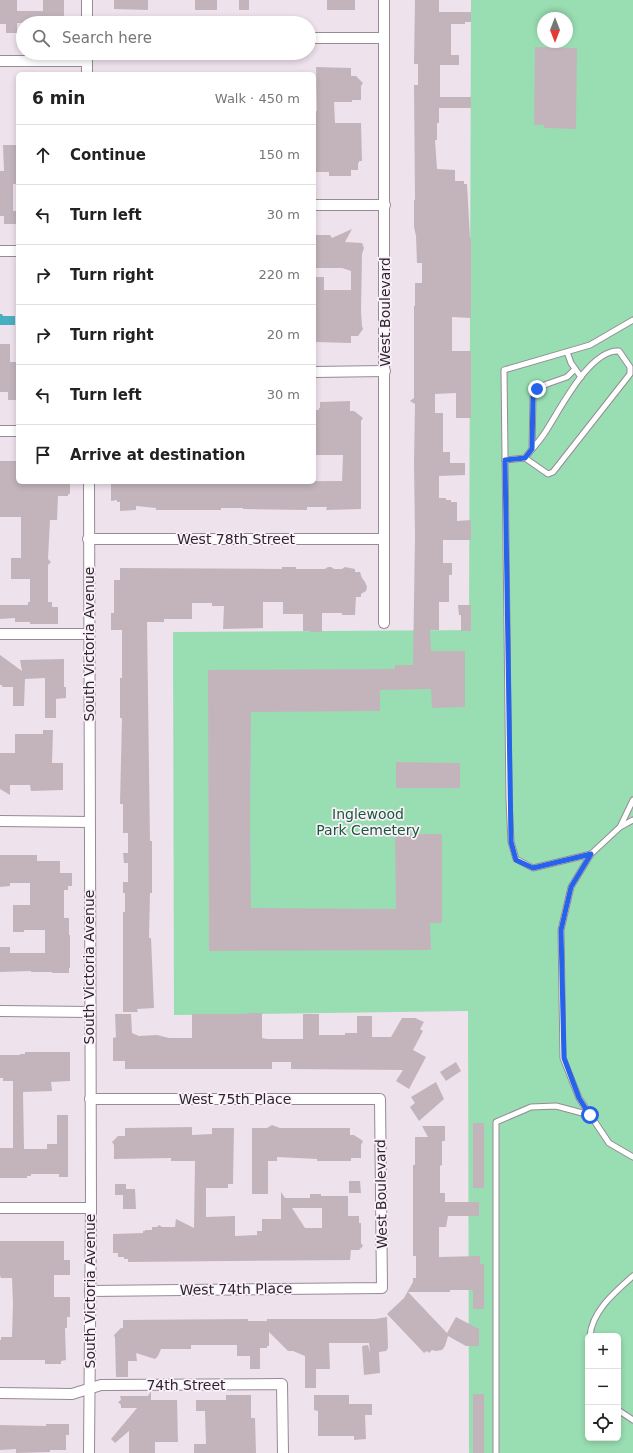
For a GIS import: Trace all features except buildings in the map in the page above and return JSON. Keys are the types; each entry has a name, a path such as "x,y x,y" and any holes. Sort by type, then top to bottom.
{"street":[{"path":"87,0 87,16"},
{"name":"West Boulevard","path":"384,0 384,623"},
{"path":"316,38 384,38"},
{"path":"0,61 22,60"},
{"path":"87,60 87,72"},
{"path":"316,205 385,205"},
{"path":"0,251 16,251"},
{"path":"316,372 385,371"},
{"path":"0,431 16,431"},
{"name":"South Victoria Avenue","path":"89,484 89,1453"},
{"name":"West 78th Street","path":"88,539 384,539"},
{"path":"0,634 89,634"},
{"path":"0,821 89,822"},
{"path":"0,1012 90,1012"},
{"name":"West 75th Place","path":"90,1099 380,1099"},
{"name":"West Boulevard","path":"380,1099 382,1288"},
{"path":"0,1208 90,1208"},
{"name":"West 74th Place","path":"90,1291 382,1288"},
{"name":"74th Street","path":"0,1393 72,1394 101,1386 282,1384 283,1453"}],"lane":[{"path":"591,854 533,868 516,860 511,842 504,370 590,345 633,320"},
{"path":"505,460 525,458 548,474 553,472 630,374 630,367 619,351 613,351 595,361 581,377 543,436 525,458"},
{"path":"567,352 575,369 581,377"},
{"path":"532,449 533,397 537,389 567,377 575,369"},
{"path":"620,827 633,800"},
{"path":"633,820 620,827 591,854 571,887 561,930 564,1058 579,1098 609,1143 633,1157"},
{"path":"496,1453 496,1122 531,1108 556,1106 590,1115"},
{"path":"591,1333 598,1311 633,1276"},
{"path":"621,1412 633,1420"}],"green space":[{"name":"Inglewood Park Cemetery","path":"471,0 633,0 633,1453 469,1453 468,1011 174,1015 173,632 469,630"}],"water":[{"path":"0,314 3,316 15,316 15,325 0,325"}],"route":[{"path":"537,389 533,397 532,449 525,458 505,460 509,799 511,842 516,860 533,868 591,854 571,887 561,930 561,998 564,1058 579,1098 590,1115"}]}
